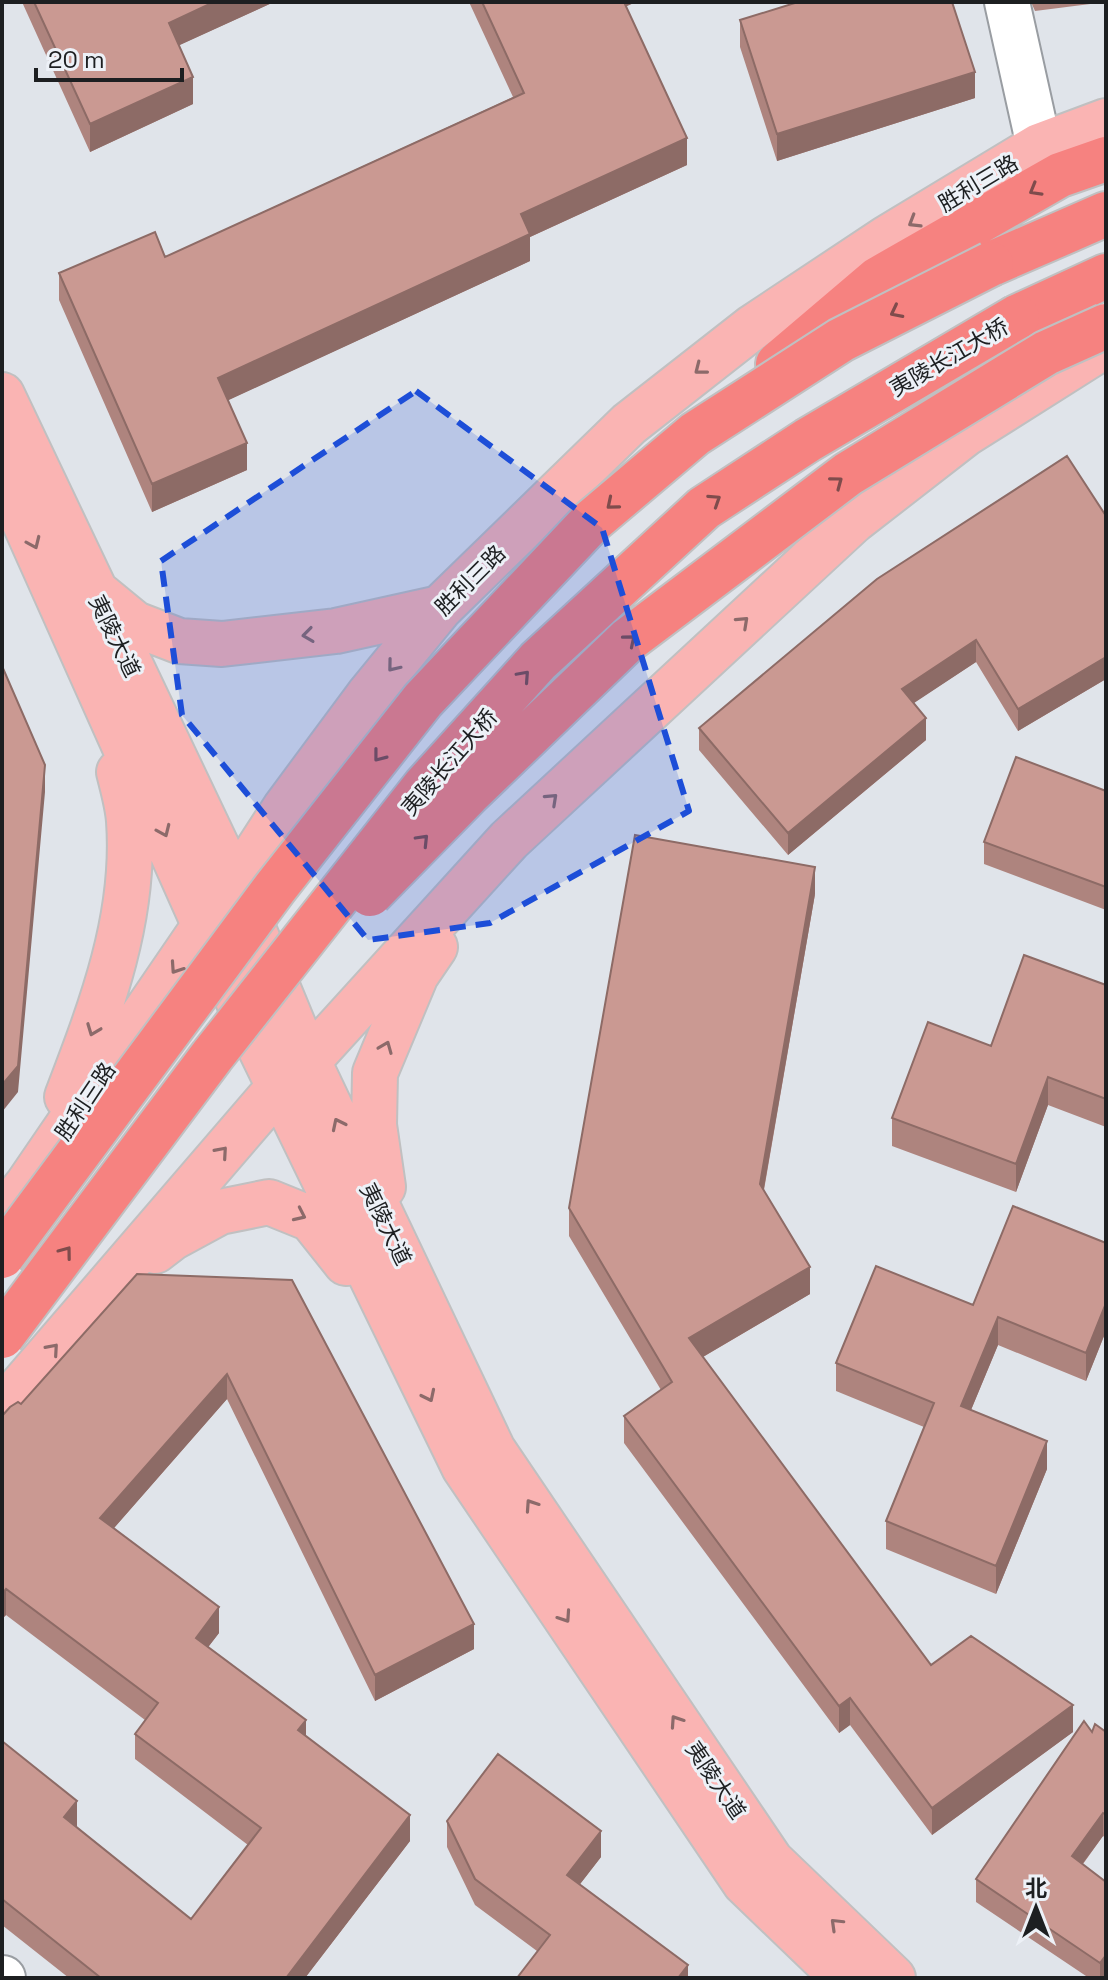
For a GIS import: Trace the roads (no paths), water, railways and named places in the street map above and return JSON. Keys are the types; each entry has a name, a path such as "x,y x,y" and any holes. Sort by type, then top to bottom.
{"highway":[{"path":"2,1256 275,888 423,700 592,521 878,279 1060,175 1106,159"},
{"path":"695,434 841,340 991,264 1106,214"},
{"name":"夷陵长江大桥","path":"2,1336 212,1056 425,786 538,661 704,508 808,440 1017,317 1106,276"},
{"path":"212,1056 468,794 628,640 848,474 1046,353 1106,326"}],"main road":[{"name":"胜利三路","path":"15,1201 285,808 368,696 440,608 629,424 753,327 887,238 1039,146 1106,121"},
{"path":"2,1409 294,1074 509,840 853,521 965,434 1106,345"},
{"name":"夷陵大道","path":"2,395 235,885 294,1074 406,1348 464,1467 745,1883 844,1978"},
{"name":"夷陵大道","path":"2,472 205,925 415,1284 493,1450 771,1861 893,1978"},
{"path":"91,587 135,624 179,641 222,644 336,631 440,608"},
{"path":"15,1201 65,1102 103,1003 123,928 129,868 129,819 117,758 85,655"},
{"path":"415,1284 383,1192 374,1125 375,1073 416,975 509,840"},
{"path":"108,1285 172,1238 220,1212 269,1202 311,1219 358,1277 406,1348"}],"street":[{"path":"1007,2 1039,146"}]}
